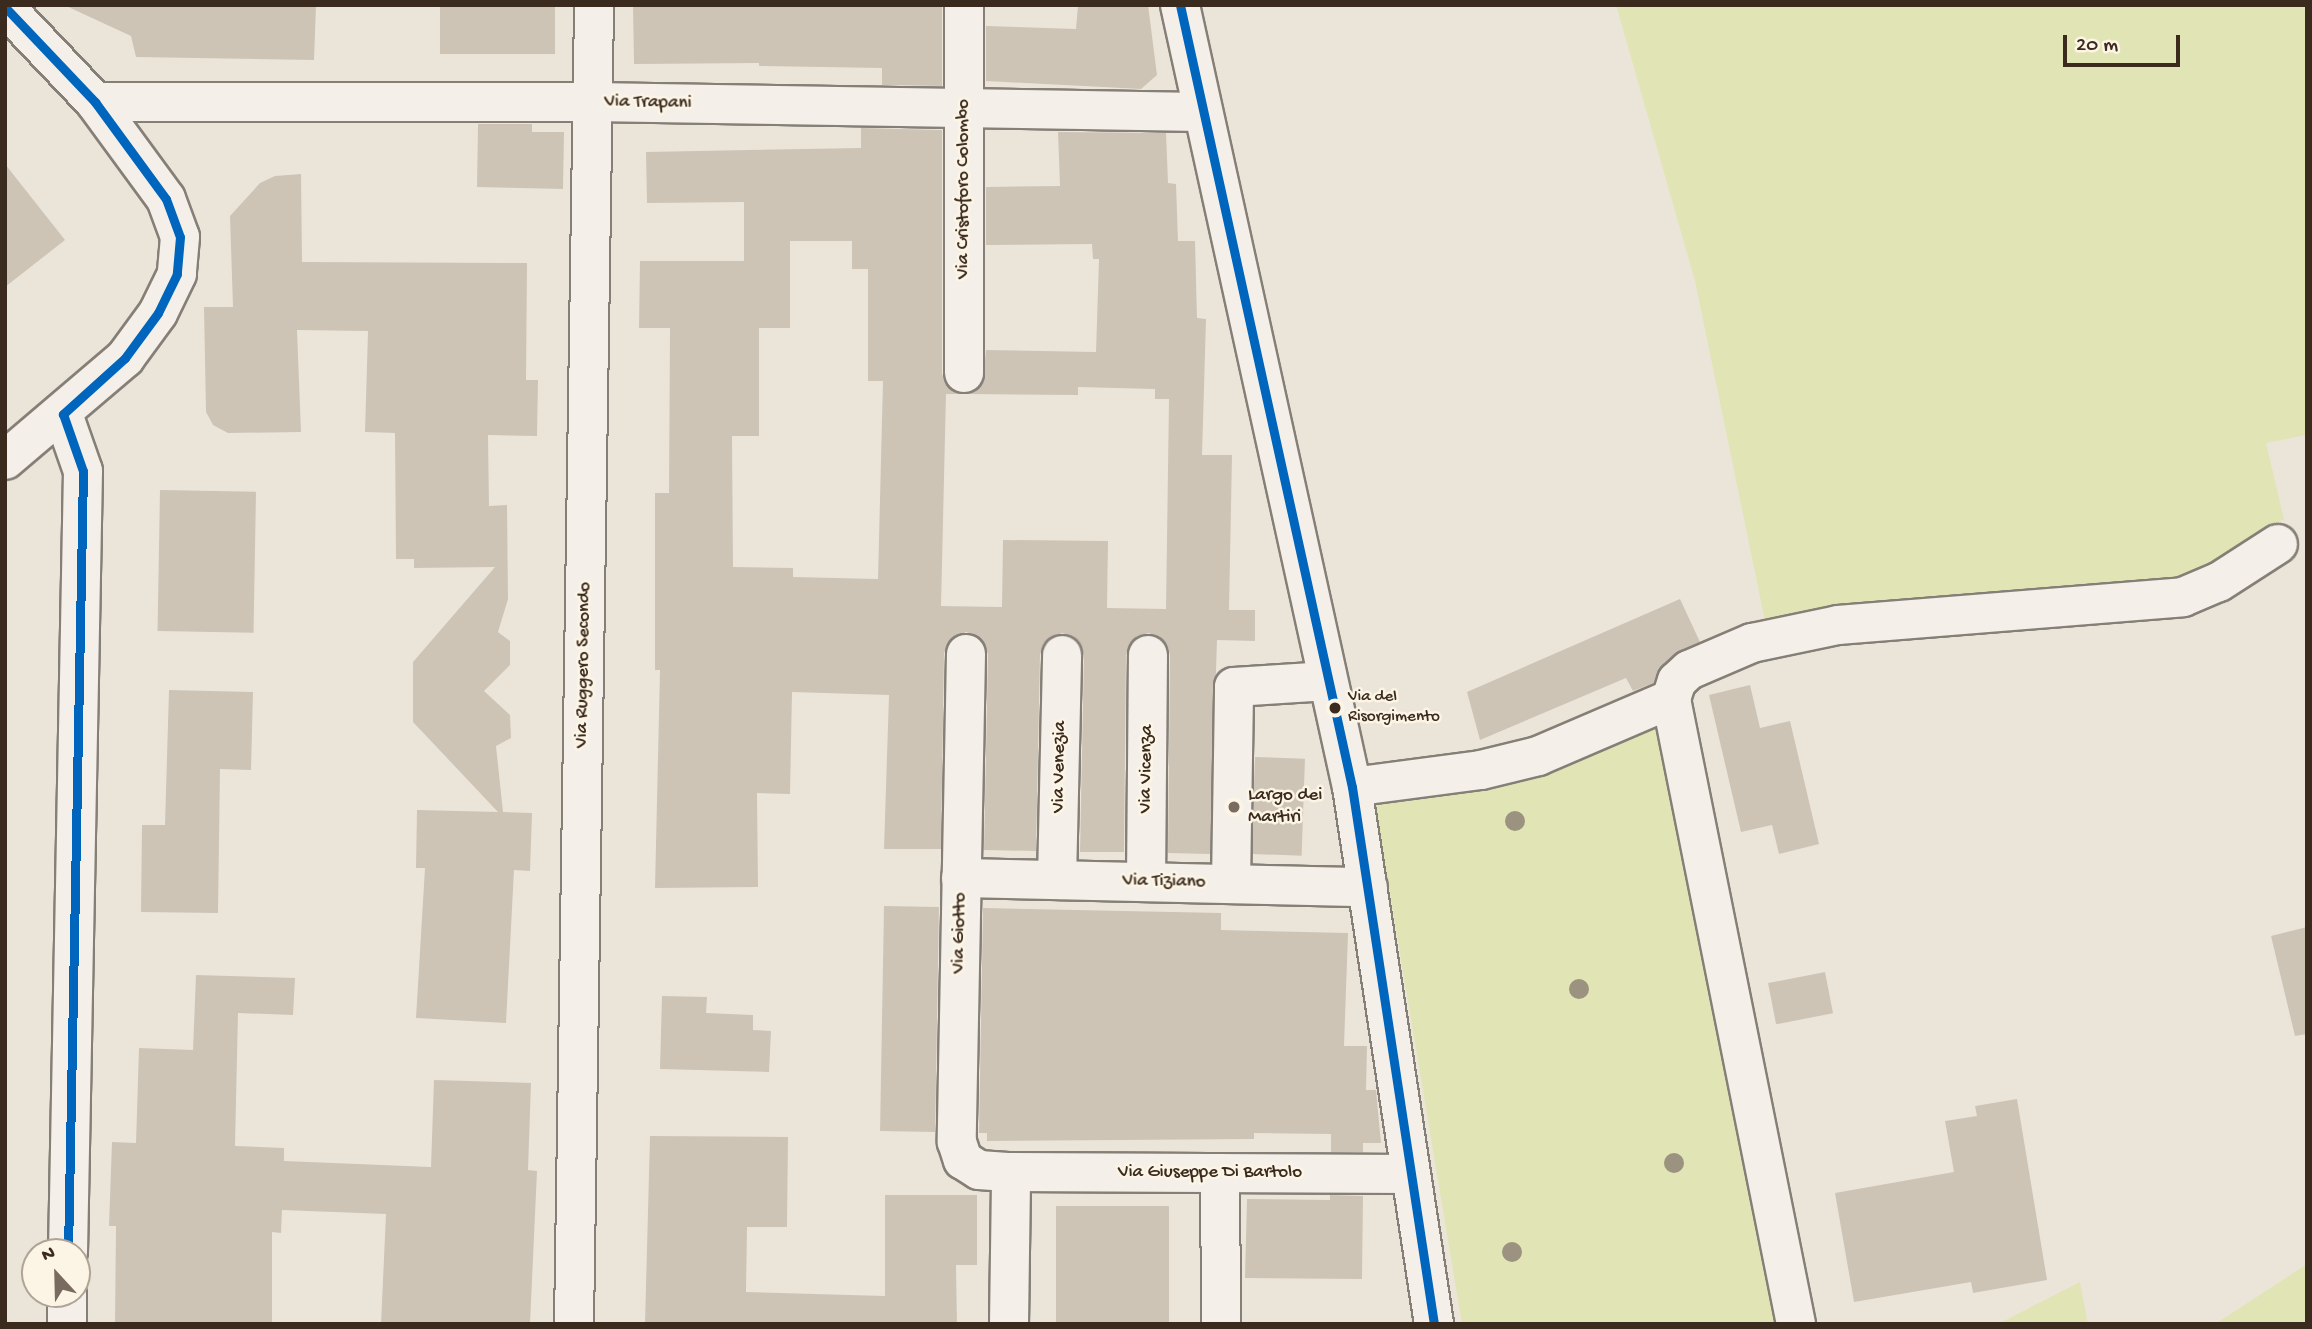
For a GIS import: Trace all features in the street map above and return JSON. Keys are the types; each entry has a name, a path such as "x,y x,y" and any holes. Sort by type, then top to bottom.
{"street":[{"name":"Via Ruggero Secondo","path":"574,1324 594,5"},
{"name":"Via Cristoforo Colombo","path":"964,5 964,373"},
{"path":"1180,5 1200,111 1352,787 1434,1324"},
{"path":"5,7 95,102 166,199 180,237 177,274 158,313 125,358 5,460"},
{"name":"Via Trapani","path":"95,102 593,102 1200,111"},
{"path":"62,414 83,471 68,1238"},
{"path":"1796,1324 1671,699 1677,681 1689,670 1752,643 1838,625 2183,597 2219,582 2278,544"},
{"name":"Via Giotto","path":"966,654 957,1142 964,1160 979,1170 1011,1172"},
{"name":"Via Venezia","path":"1057,880 1062,655"},
{"name":"Via Vicenza","path":"1146,882 1148,655"},
{"path":"1231,884 1234,687 1328,681"},
{"path":"1352,787 1481,770 1538,756 1671,699"},
{"name":"Via Tiziano","path":"961,878 1368,887"},
{"path":"1009,1324 1011,1172"},
{"name":"Via Giuseppe Di Bartolo","path":"1011,1172 1410,1174"},
{"path":"1220,1173 1221,1324"}],"green space":[{"path":"1616,5 2307,5 2307,435 2266,443 2284,519 2178,587 2081,584 1945,596 1766,626 1695,281"},
{"path":"1659,726 1778,1324 1462,1324 1375,804 1458,788 1637,727"},
{"path":"2307,1264 2307,1324 2215,1324"},
{"path":"2080,1282 2088,1324 1998,1324"}],"building":[{"path":"64,5 316,5 314,60 136,57 131,36"},
{"path":"440,5 555,5 555,54 440,54"},
{"path":"633,5 942,5 942,86 882,85 882,68 759,66 759,63 634,64"},
{"path":"1078,5 1148,5 1157,75 1141,89 986,81 986,26 1076,29"},
{"path":"478,124 532,124 532,132 564,132 563,189 477,187"},
{"path":"861,128 942,130 942,373 945,384 960,394 946,394 941,606 1002,607 1003,540 1108,541 1107,608 1166,609 1169,399 1155,399 1155,389 1078,387 1078,395 967,394 983,383 986,350 1096,352 1099,259 1093,259 1092,244 986,245 986,187 1060,186 1058,132 1166,133 1168,183 1176,184 1178,241 1195,241 1197,318 1206,319 1202,455 1232,455 1229,610 1255,610 1255,641 1217,640 1210,854 1168,853 1170,655 1167,644 1149,633 1137,636 1126,655 1124,852 1080,852 1084,655 1074,637 1062,633 1044,643 1040,655 1036,851 984,850 988,654 978,636 966,632 948,642 944,654 941,849 884,849 889,695 792,692 790,794 757,793 758,887 655,888 660,670 655,670 655,493 669,493 670,328 639,328 640,261 744,261 744,202 647,203 646,152 861,148","holes":["790,241 852,241 852,269 868,269 868,381 883,381 878,579 793,577 793,568 733,567 732,436 759,436 759,328 790,328"]},
{"path":"5,164 65,240 5,287"},
{"path":"301,174 302,262 527,263 526,380 538,380 537,436 488,435 489,506 507,505 508,599 498,632 510,641 510,665 484,691 510,715 511,738 496,746 503,812 532,813 530,871 514,870 506,1023 416,1018 425,868 416,868 417,810 498,812 413,722 413,662 495,567 414,568 414,559 396,559 395,433 365,432 368,331 297,330 301,432 228,433 213,425 206,412 204,307 233,307 230,216 260,183 275,176"},
{"path":"160,490 256,492 254,633 158,631"},
{"path":"1680,599 1700,642 1674,654 1653,683 1633,691 1626,678 1480,740 1467,692"},
{"path":"1750,685 1760,728 1790,721 1819,844 1779,854 1772,825 1741,832 1709,695"},
{"path":"169,690 253,692 251,770 220,769 218,913 141,912 142,825 165,825"},
{"path":"1255,757 1305,759 1302,856 1252,854"},
{"path":"884,906 939,907 935,1132 880,1131"},
{"path":"983,908 1221,913 1221,930 1348,933 1344,1046 1367,1046 1366,1090 1376,1090 1381,1143 1363,1143 1363,1152 1331,1152 1331,1134 1254,1133 1254,1139 987,1141 987,1133 979,1133"},
{"path":"2307,927 2307,1034 2295,1036 2271,936"},
{"path":"1825,972 1833,1013 1776,1024 1768,983"},
{"path":"196,975 295,978 293,1015 238,1013 235,1146 284,1148 284,1161 431,1167 434,1080 531,1083 528,1170 537,1171 530,1324 381,1324 386,1214 282,1210 281,1233 272,1232 272,1324 115,1324 116,1226 109,1226 112,1142 136,1143 139,1048 193,1050"},
{"path":"662,996 707,997 706,1013 753,1015 753,1030 771,1031 769,1072 660,1069"},
{"path":"2017,1099 2047,1280 1973,1293 1971,1282 1854,1302 1835,1193 1954,1172 1945,1121 1977,1116 1975,1106"},
{"path":"650,1136 788,1137 787,1227 747,1227 746,1292 885,1296 885,1195 977,1195 977,1265 956,1265 957,1324 645,1324"},
{"path":"1330,1195 1363,1196 1362,1279 1245,1278 1247,1199 1330,1200"},
{"path":"1056,1206 1169,1206 1169,1324 1056,1324"}],"transit line":[{"path":"1180,5 1352,787 1434,1324"},
{"path":"5,7 95,102 166,199 180,237 177,274 158,313 125,358 63,414 83,471 68,1238"}],"place":[{"name":"Via del Risorgimento","path":"1335,708"},
{"name":"Largo dei Martiri","path":"1234,807"}]}
